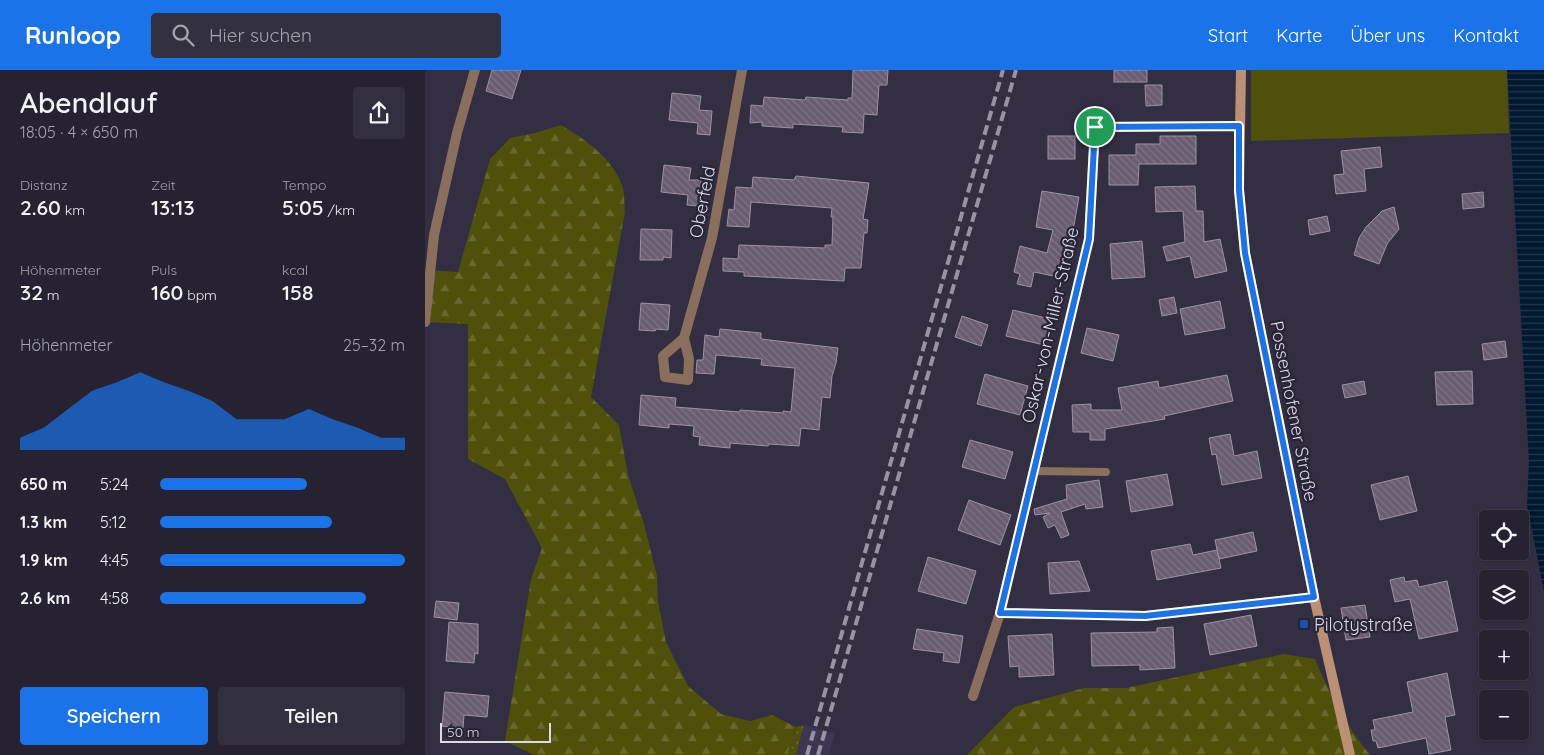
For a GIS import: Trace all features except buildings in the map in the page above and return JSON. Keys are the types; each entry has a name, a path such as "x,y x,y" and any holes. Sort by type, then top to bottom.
{"main road":[{"name":"Possenhofener Straße","path":"1241,70 1239,190 1245,253 1314,597 1350,755"}],"street":[{"path":"425,322 434,235 457,134 475,70"},
{"name":"Oberfeld","path":"684,338 712,238 742,70"},
{"name":"Oskar-von-Miller-Straße","path":"973,696 1000,613 1089,239 1095,127 1239,126"},
{"path":"1000,613 1145,616 1314,597"}],"lane":[{"path":"1034,471 1105,472"}],"shaded area":[{"path":"804,725 835,733 829,755 796,755"}],"green space":[{"path":"1251,70 1507,70 1509,133 1251,141"},
{"path":"561,125 579,136 605,158 612,166 623,188 625,212 591,397 619,425 628,475 644,524 657,576 658,602 666,642 688,686 721,714 750,721 772,715 796,727 787,755 534,755 505,741 531,579 542,548 505,479 468,459 468,324 425,322 425,270 458,272 490,159 510,138"},
{"path":"1284,654 1315,659 1339,709 1353,733 1370,755 967,755 1014,707 1084,688 1126,688"},
{"path":"804,725 796,755 787,755 796,727"}],"water":[{"path":"1507,70 1544,70 1544,592 1527,505 1529,462"}],"railway":[{"path":"807,755 1003,70"},
{"path":"818,755 1016,70"}],"place":[{"name":"Pilotystraße","path":"1304,624"}],"route":[{"path":"1239,126 1239,190 1245,253 1314,597 1145,616 1000,613 1089,239 1095,127 1239,126"}]}
